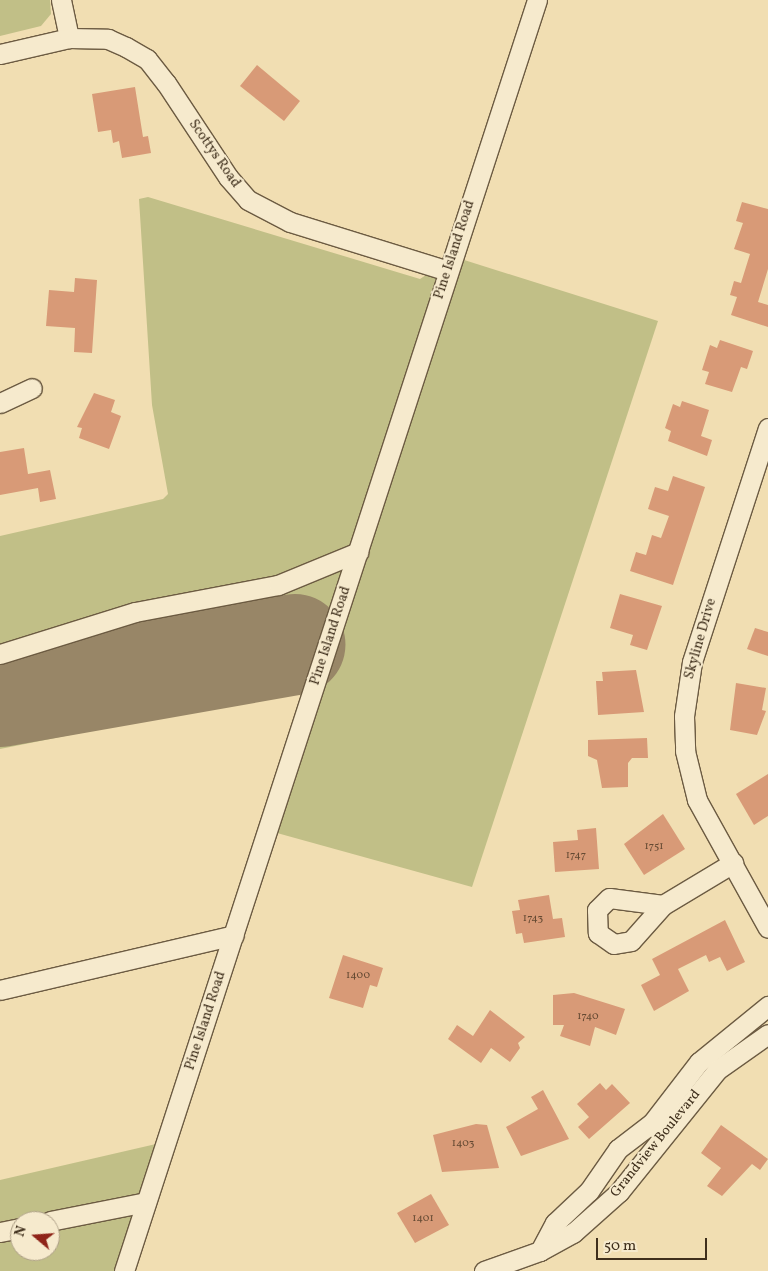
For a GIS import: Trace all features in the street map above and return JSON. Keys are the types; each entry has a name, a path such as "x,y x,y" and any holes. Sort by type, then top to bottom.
{"street":[{"path":"61,0 70,38"},
{"name":"Pine Island Road","path":"124,1271 537,0"},
{"name":"Scottys Road","path":"0,54 70,38 108,39 147,59 248,200 290,222 448,271"},
{"path":"0,403 32,388"},
{"name":"Skyline Drive","path":"768,428 692,662 684,716 689,777 768,928"},
{"path":"0,654 135,612 278,585 358,552"},
{"path":"663,905 733,863"},
{"path":"0,990 234,935"},
{"name":"Grandview Boulevard","path":"540,1251 556,1223 588,1191 618,1149 652,1123 699,1062 768,1006"},
{"name":"Grandview Boulevard","path":"484,1271 540,1251 573,1233 619,1192 717,1070 768,1034"},
{"path":"60,1220 146,1202"}],"shaded area":[{"path":"0,0 50,0 51,14 41,26 0,36"},
{"path":"148,197 420,279 429,273 437,276 306,688 0,749 0,536 163,499 168,494 152,405 139,199"},
{"path":"461,259 658,321 472,887 277,833"},
{"path":"156,1144 115,1271 0,1271 0,1180"}],"building":[{"path":"257,65 300,101 284,121 240,86"},
{"path":"135,87 143,137 148,136 151,153 122,158 119,141 113,143 111,130 98,132 92,94"},
{"path":"742,202 768,209 768,269 758,302 768,305 768,327 731,315 737,297 730,295 734,281 741,283 750,254 734,249 743,223 736,221"},
{"path":"75,278 97,280 92,353 74,352 75,328 46,326 49,290 74,292"},
{"path":"720,340 753,351 747,369 741,367 732,392 705,384 709,372 702,370 710,345 717,348"},
{"path":"94,393 115,400 111,412 121,416 109,449 79,438 82,428 77,427"},
{"path":"682,401 709,410 701,436 712,440 707,456 668,441 671,431 665,428 673,404 680,407"},
{"path":"24,448 28,474 50,470 56,499 40,502 38,488 0,495 0,452"},
{"path":"673,476 705,487 673,585 630,571 636,552 646,555 652,535 661,538 669,516 648,509 655,487 668,491"},
{"path":"620,594 662,606 647,650 630,645 633,635 610,628"},
{"path":"755,628 768,632 768,656 747,649"},
{"path":"636,670 644,712 598,715 596,681 603,681 602,672"},
{"path":"736,683 766,688 762,710 766,711 757,735 730,730"},
{"path":"647,738 648,758 632,758 628,763 628,787 602,788 597,760 588,756 588,740"},
{"path":"768,774 768,816 754,825 736,794"},
{"path":"663,814 685,849 644,875 624,844"},
{"path":"596,828 599,869 555,872 553,842 578,840 577,830"},
{"path":"549,895 553,919 562,918 565,937 524,943 522,933 516,934 512,911 520,910 518,900"},
{"path":"725,920 745,962 727,971 720,957 709,962 706,955 678,969 689,991 654,1011 641,985 660,975 652,959"},
{"path":"343,955 383,968 377,987 370,985 363,1008 329,998"},
{"path":"574,993 625,1009 616,1035 595,1027 590,1046 560,1036 564,1025 553,1025 553,995"},
{"path":"490,1010 525,1037 518,1043 520,1048 510,1062 491,1048 481,1063 448,1039 457,1025 473,1036"},
{"path":"600,1083 606,1090 612,1084 630,1103 589,1139 578,1127 589,1117 577,1104"},
{"path":"543,1090 569,1139 521,1156 506,1127 538,1109 531,1097"},
{"path":"476,1124 487,1125 499,1168 442,1172 433,1135"},
{"path":"721,1125 768,1159 760,1170 752,1164 722,1196 707,1186 721,1168 701,1153"},
{"path":"431,1194 449,1225 415,1243 397,1213"}],"runway":[{"path":"0,696 294,644"}]}
